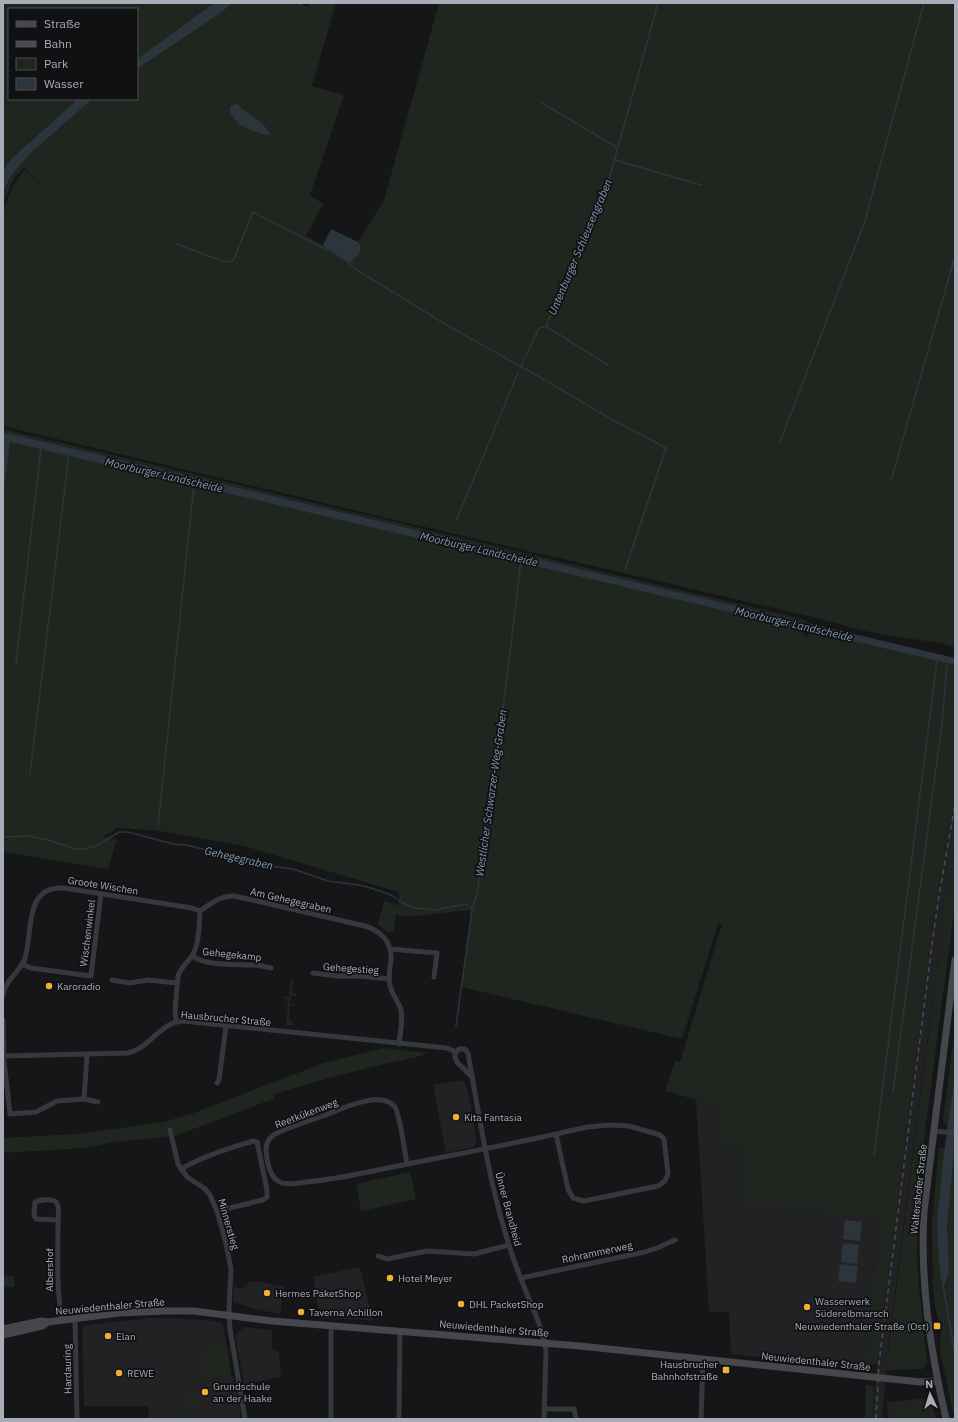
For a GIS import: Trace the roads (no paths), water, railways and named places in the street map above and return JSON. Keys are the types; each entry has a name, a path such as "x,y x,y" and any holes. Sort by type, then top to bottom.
{"street":[{"name":"Groote Wischen","path":"3,995 7,984 22,964 27,950 33,908 44,893 53,889 60,888 101,894 192,908 200,911"},
{"name":"Wischenwinkel","path":"22,964 31,968 91,976 101,894"},
{"name":"Am Gehegegraben","path":"200,911 224,896 235,896 370,928 385,938 390,949"},
{"path":"176,1022 175,1010 177,983 180,970 192,956 197,944 200,911"},
{"path":"399,1044 402,1013 391,989 389,979 391,959 390,949 437,953 434,977"},
{"name":"Gehegekamp","path":"192,956 196,959 209,962 255,965 271,968"},
{"name":"Waltershofer Straße","path":"946,1419 930,1336 924,1293 922,1251 924,1211 955,960"},
{"name":"Gehegestieg","path":"313,974 389,979"},
{"path":"112,980 130,983 149,980 177,983"},
{"path":"3,1020 3,1056 10,1114 36,1112 57,1100 84,1099 98,1102"},
{"name":"Hausbrucher Straße","path":"3,1056 123,1054 134,1052 164,1029 176,1022 183,1021 447,1048 456,1052"},
{"path":"217,1083 219,1080 226,1026"},
{"name":"Ünner Brandheid","path":"456,1052 463,1048 467,1051 493,1190 520,1278 540,1324 545,1342 544,1419"},
{"path":"456,1052 455,1057 457,1062 472,1077"},
{"path":"84,1099 87,1055"},
{"name":"Reetkükenweg","path":"407,1164 396,1111 389,1103 382,1100 371,1100 357,1103 279,1132 269,1139 266,1147 271,1174 283,1184 324,1180 485,1150 556,1134 588,1127 610,1125 629,1126 660,1135 664,1139 668,1174 665,1181 658,1186 584,1201 573,1198 568,1189 556,1134"},
{"name":"Minnerstieg","path":"170,1130 176,1160 181,1170 187,1177 207,1190 210,1194 217,1211 226,1243 231,1269 229,1315 245,1419"},
{"path":"934,1131 955,1133"},
{"path":"181,1170 208,1156 253,1141 257,1142 268,1190 267,1197 263,1200 217,1211"},
{"name":"Albershof","path":"58,1220 36,1219 34,1215 35,1202 40,1200 53,1200 58,1205 58,1220 58,1296 62,1320"},
{"name":"Rohrammerweg","path":"520,1278 645,1252 675,1240"},
{"path":"378,1256 387,1259 427,1251 474,1254 509,1245"},
{"name":"Neuwiedenthaler Straße","path":"3,1329 41,1321 48,1322 119,1313 194,1311 272,1321 545,1342 920,1382 938,1381"},
{"name":"Hardauring","path":"75,1318 77,1419"},
{"name":"Neuwiedenthaler Straße","path":"3,1335 42,1326 48,1322"},
{"path":"331,1326 332,1419"},
{"path":"398,1419 400,1330"},
{"path":"701,1419 703,1359"},
{"path":"544,1409 574,1408 576,1419"}],"water":[{"path":"214,3 232,3 223,11 138,68 138,58"},
{"path":"77,100 92,100 63,124 15,170 3,193 3,170 11,159"},
{"path":"237,104 259,121 270,134 267,135 256,132 240,125 230,113 230,106"},
{"path":"331,229 358,242 361,247 359,254 349,263 328,250 323,245"},
{"name":"Moorburger Landscheide","path":"3,432 955,658 955,665 10,442 3,496"},
{"path":"955,1075 955,1139 947,1225 949,1271 944,1286 942,1285 939,1263 937,1223 944,1153"},
{"path":"845,1220 862,1222 860,1241 843,1239"},
{"path":"843,1243 859,1245 857,1264 841,1262"},
{"path":"840,1264 858,1266 856,1283 838,1281"}],"waterway":[{"path":"297,3 302,5"},
{"name":"Untenburger Schleusengraben","path":"520,368 539,328 546,326 607,187 658,3"},
{"path":"780,442 865,221 924,3"},
{"path":"542,103 618,148"},
{"path":"615,160 701,185"},
{"path":"176,244 225,262 233,261 253,212 327,250"},
{"path":"891,481 955,256"},
{"path":"348,262 357,270 450,327 611,419 666,448 625,570"},
{"path":"547,327 608,365"},
{"path":"456,521 518,373"},
{"path":"16,663 41,448"},
{"path":"30,774 69,454"},
{"name":"Moorburger Landscheide","path":"158,826 194,484"},
{"name":"Westlicher Schwarzer-Weg-Graben","path":"456,1026 472,911 477,894 507,678 521,560"},
{"path":"874,1156 937,660"},
{"path":"893,1092 943,715 947,662"},
{"name":"Gehegegraben","path":"3,837 29,836 76,849 86,849 96,846 119,832 128,832 173,844 186,845 229,855 249,862 293,869 328,881 371,888 391,895 403,903 415,908 435,910 465,904 471,908 472,911"},
{"path":"943,1285 955,1355"}],"railway":[{"path":"876,1419 879,1363 932,944 955,804"}],"place":[{"name":"Karoradio","path":"49,986"},
{"name":"Kita Fantasia","path":"456,1117"},
{"name":"Hotel Meyer","path":"390,1278"},
{"name":"Hermes PaketShop","path":"267,1293"},
{"name":"DHL PacketShop","path":"461,1304"},
{"name":"Wasserwerk Süderelbmarsch","path":"807,1307"},
{"name":"Taverna Achillon","path":"301,1312"},
{"name":"Neuwiedenthaler Straße (Ost)","path":"937,1326"},
{"name":"Elan","path":"108,1336"},
{"name":"Hausbrucher Bahnhofstraße","path":"726,1370"},
{"name":"REWE","path":"119,1373"},
{"name":"Grundschule an der Haake","path":"205,1392"}]}
